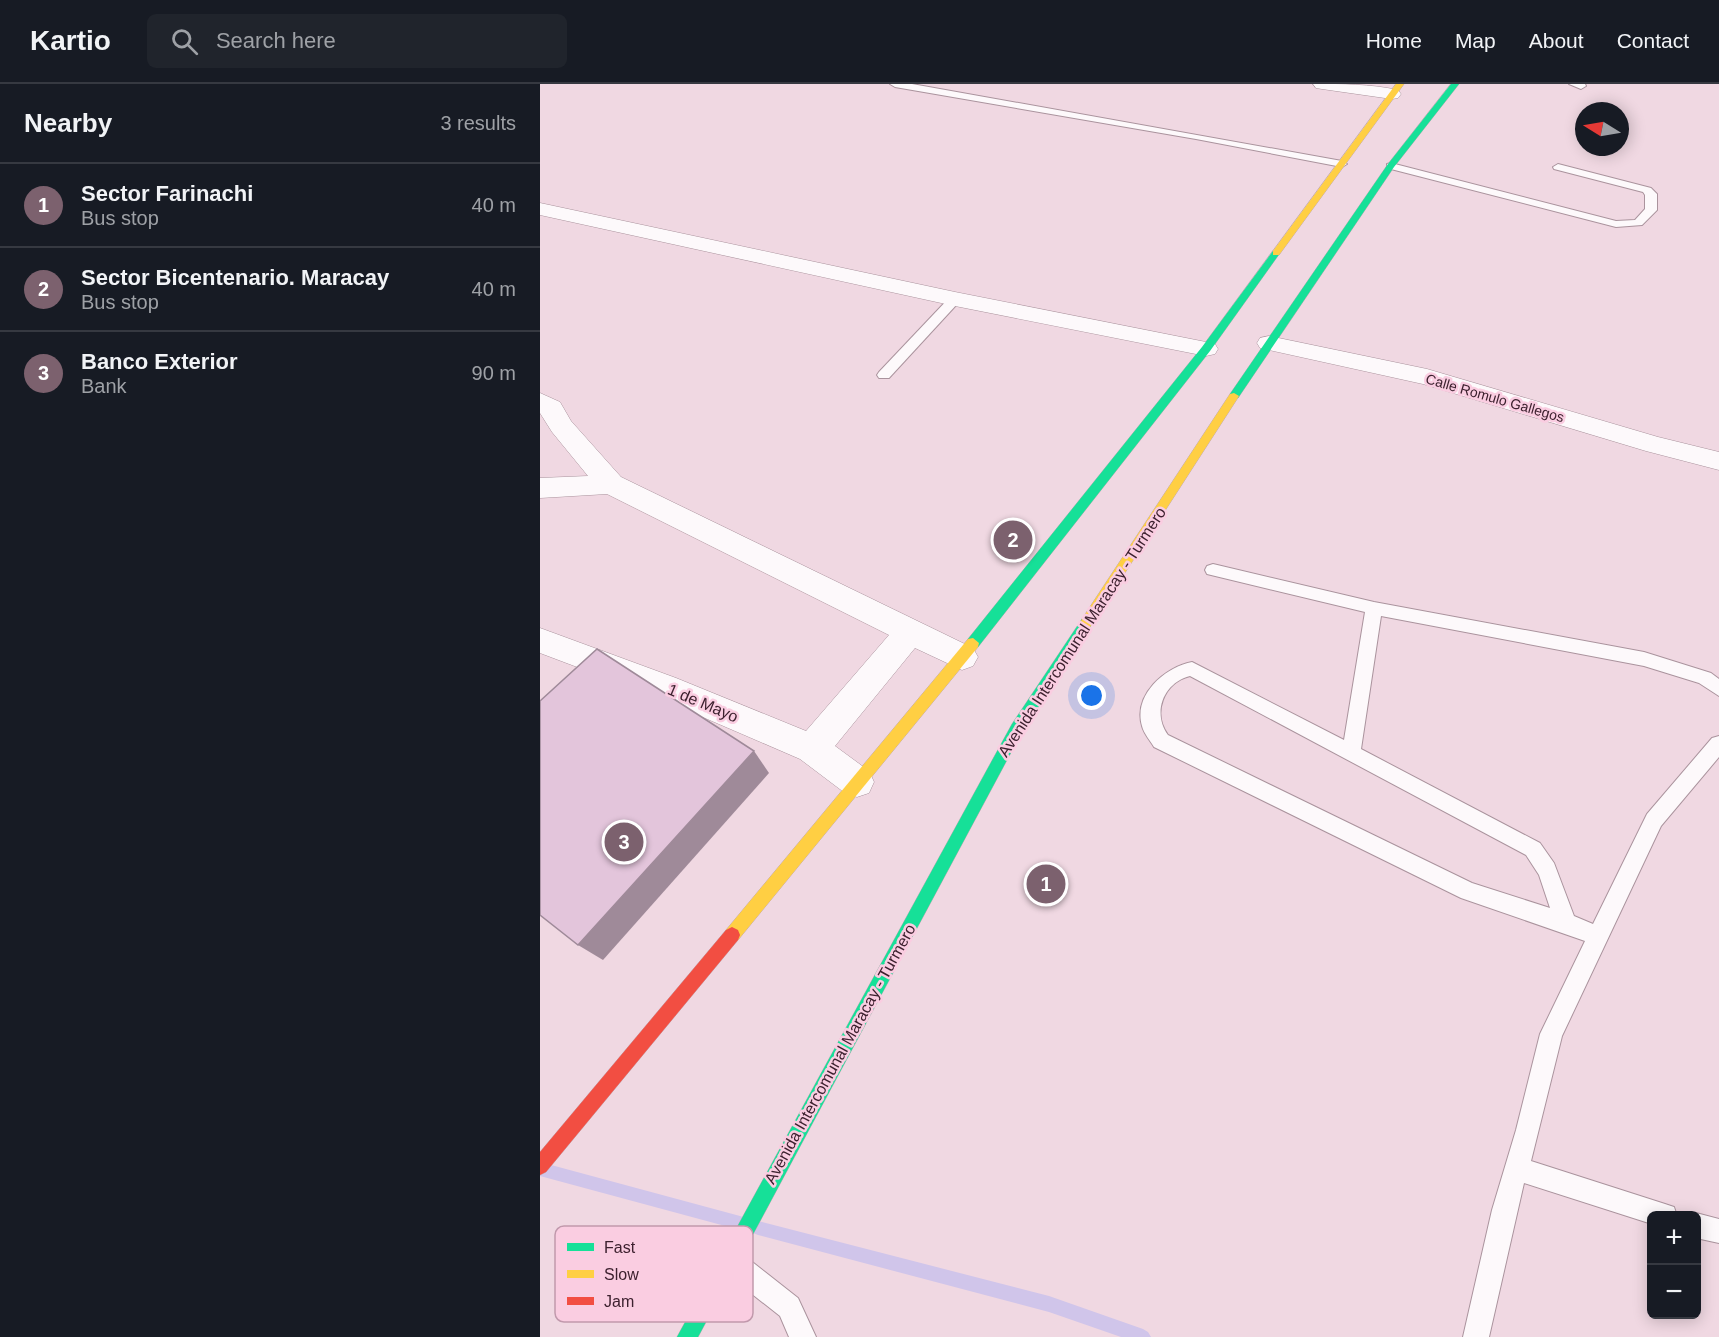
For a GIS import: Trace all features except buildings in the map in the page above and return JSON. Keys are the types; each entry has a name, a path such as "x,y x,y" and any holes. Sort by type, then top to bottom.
{"main road":[{"name":"Avenida Intercomunal Maracay - Turmero","path":"746,1226 1017,728 1269,343 1391,166 1455,84"},
{"path":"540,1166 962,657 1206,349 1396,89"},
{"name":"Avenida Intercomunal Maracay - Turmero","path":"687,1337 695,1322"}],"street":[{"path":"1322,84 1396,89"},
{"path":"540,209 956,299 1206,349"},
{"name":"Calle Romulo Gallegos","path":"1269,343 1427,377 1655,445 1719,460"},
{"path":"540,401 551,408 561,426 610,484 962,657"},
{"path":"540,488 610,484"},
{"path":"812,749 910,630"},
{"name":"1 de Mayo","path":"540,640 665,687 812,749 857,782"}],"lane":[{"path":"895,84 1196,136 1342,164"},
{"path":"1391,166 1616,224 1638,223 1651,210 1651,194 1647,190 1558,167"},
{"path":"884,375 956,299"},
{"path":"1213,570 1374,608 1644,659 1705,678 1719,688"},
{"path":"1351,752 1374,608"},
{"path":"1566,923 1547,870 1533,849 1192,669 1175,673 1162,686 1154,700 1151,725 1161,741 1468,891 1566,923 1599,937"},
{"path":"1476,1337 1504,1210 1528,1130 1551,1034 1654,820 1719,744"},
{"path":"1516,1168 1652,1211"},
{"path":"1701,1226 1719,1231"},
{"path":"753,1270 789,1307 803,1337"}],"waterway":[{"path":"540,1169 740,1223"},
{"path":"758,1228 1049,1304 1143,1337"}],"traffic: fast":[{"path":"1234,396 1391,166 1455,84"},
{"path":"973,643 1206,349 1276,253"},
{"path":"747,1226 1017,728 1086,623"},
{"path":"687,1337 695,1322"}],"traffic: slow":[{"path":"1276,253 1400,84"},
{"path":"1086,623 1234,396"},
{"path":"732,935 973,643"}],"traffic: jam":[{"path":"540,1166 732,935"}],"place":[{"name":"Sector Bicentenario. Maracay","path":"1013,540"},
{"name":"Banco Exterior","path":"624,842"},
{"name":"Sector Farinachi","path":"1046,884"}]}
